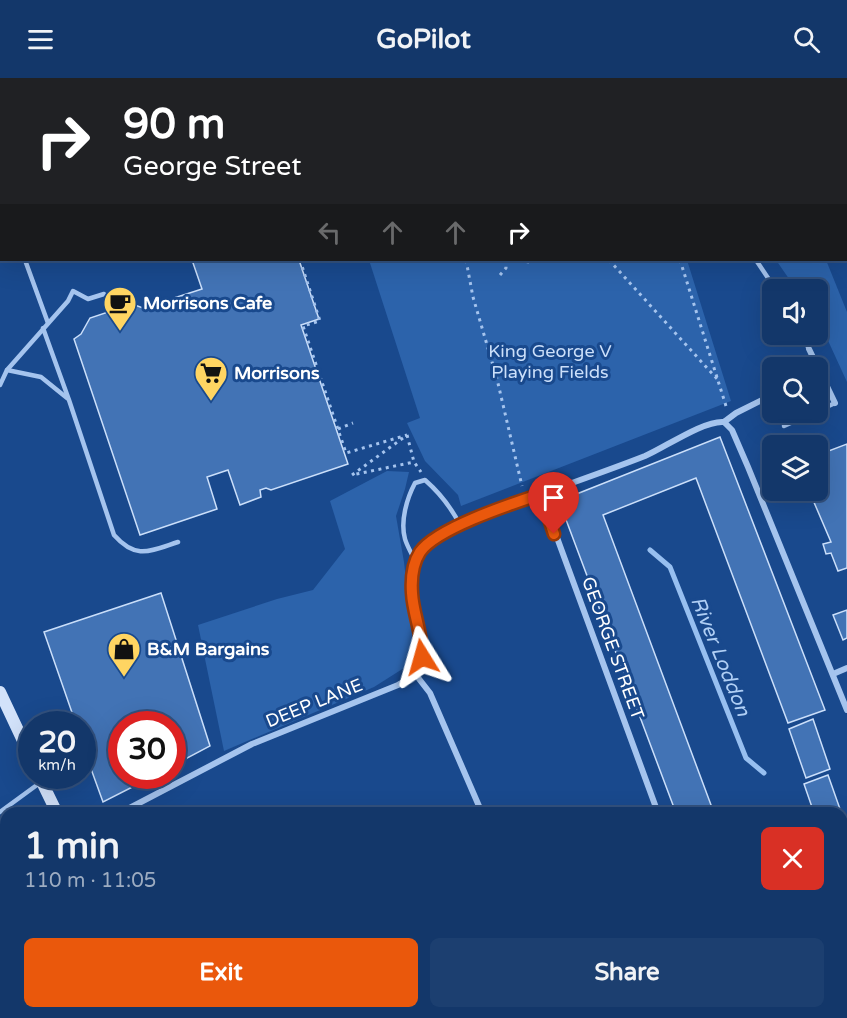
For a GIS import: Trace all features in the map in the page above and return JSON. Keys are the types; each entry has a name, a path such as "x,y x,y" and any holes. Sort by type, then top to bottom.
{"street":[{"path":"808,349 812,357"},
{"path":"828,389 835,403"},
{"path":"479,807 430,693 416,675 421,664 423,647 412,592 415,561 422,550 433,539 460,525 646,455 707,425 724,422 762,400"},
{"path":"724,422 732,430 748,466 847,710"},
{"name":"GEORGE STREET","path":"541,494 656,807"},
{"path":"833,674 847,668"},
{"name":"DEEP LANE","path":"131,807 252,744 398,685 416,675"},
{"path":"1,698 18,732"},
{"path":"45,789 54,807"}],"lane":[{"path":"25,261 48,323"},
{"path":"757,261 769,279"},
{"path":"0,385 7,370 68,301 73,291 88,299 105,294"},
{"path":"43,328 114,535 123,546 135,552 157,549 178,542"},
{"path":"806,345 808,349"},
{"path":"7,370 41,377 69,400"},
{"path":"828,406 835,403"},
{"path":"784,426 791,423"},
{"path":"415,561 405,538 404,525 408,496 415,483 426,480 436,489 453,509 460,525"},
{"path":"6,807 27,789"}],"path":[{"path":"300,261 320,321 303,326 346,453 407,435"},
{"path":"466,261 473,297 498,379 522,486"},
{"path":"500,275 506,268 506,261"},
{"path":"524,261 529,262"},
{"path":"610,261 718,380"},
{"path":"680,261 727,408"},
{"path":"338,429 353,423"},
{"path":"407,435 414,462 352,476 380,455 407,435"}],"green space":[{"name":"King George V Playing Fields","path":"369,261 687,261 731,401 461,506 458,495 425,461 407,423 420,418"},
{"path":"777,261 826,261 847,312 847,382 828,341 828,279 789,279"},
{"path":"387,471 409,472 396,516 404,562 415,661 374,687 224,751 198,625 277,599 313,590 345,549 330,501"}],"building":[{"name":"Morrisons","path":"192,261 299,261 319,319 301,325 348,464 271,490 266,488 260,490 261,497 240,505 228,470 207,477 217,509 140,535 74,339 81,334 90,318 132,304 143,308 202,289"},
{"path":"720,437 825,710 788,723 696,478 603,515 712,807 674,807 559,501"},
{"path":"847,444 847,568 838,571 831,553 826,554 823,544 831,542 813,501 828,501 828,451"},
{"name":"B&M Bargains","path":"161,593 210,746 186,759 186,711 108,711 108,789 128,789 103,802 96,783 96,711 71,711 44,632"},
{"path":"847,610 847,638 843,640 833,615"},
{"path":"813,719 830,769 806,778 789,729"},
{"path":"828,775 839,807 812,807 804,784"}],"waterway":[{"name":"River Loddon","path":"650,550 670,567 746,758 764,773"}],"place":[{"name":"Morrisons Cafe","path":"120,332"},
{"name":"Morrisons","path":"211,402"},
{"name":"B&M Bargains","path":"124,678"}],"route":[{"path":"422,657 423,647 412,592 413,572 415,561 433,539 460,525 541,494 554,534"}]}
